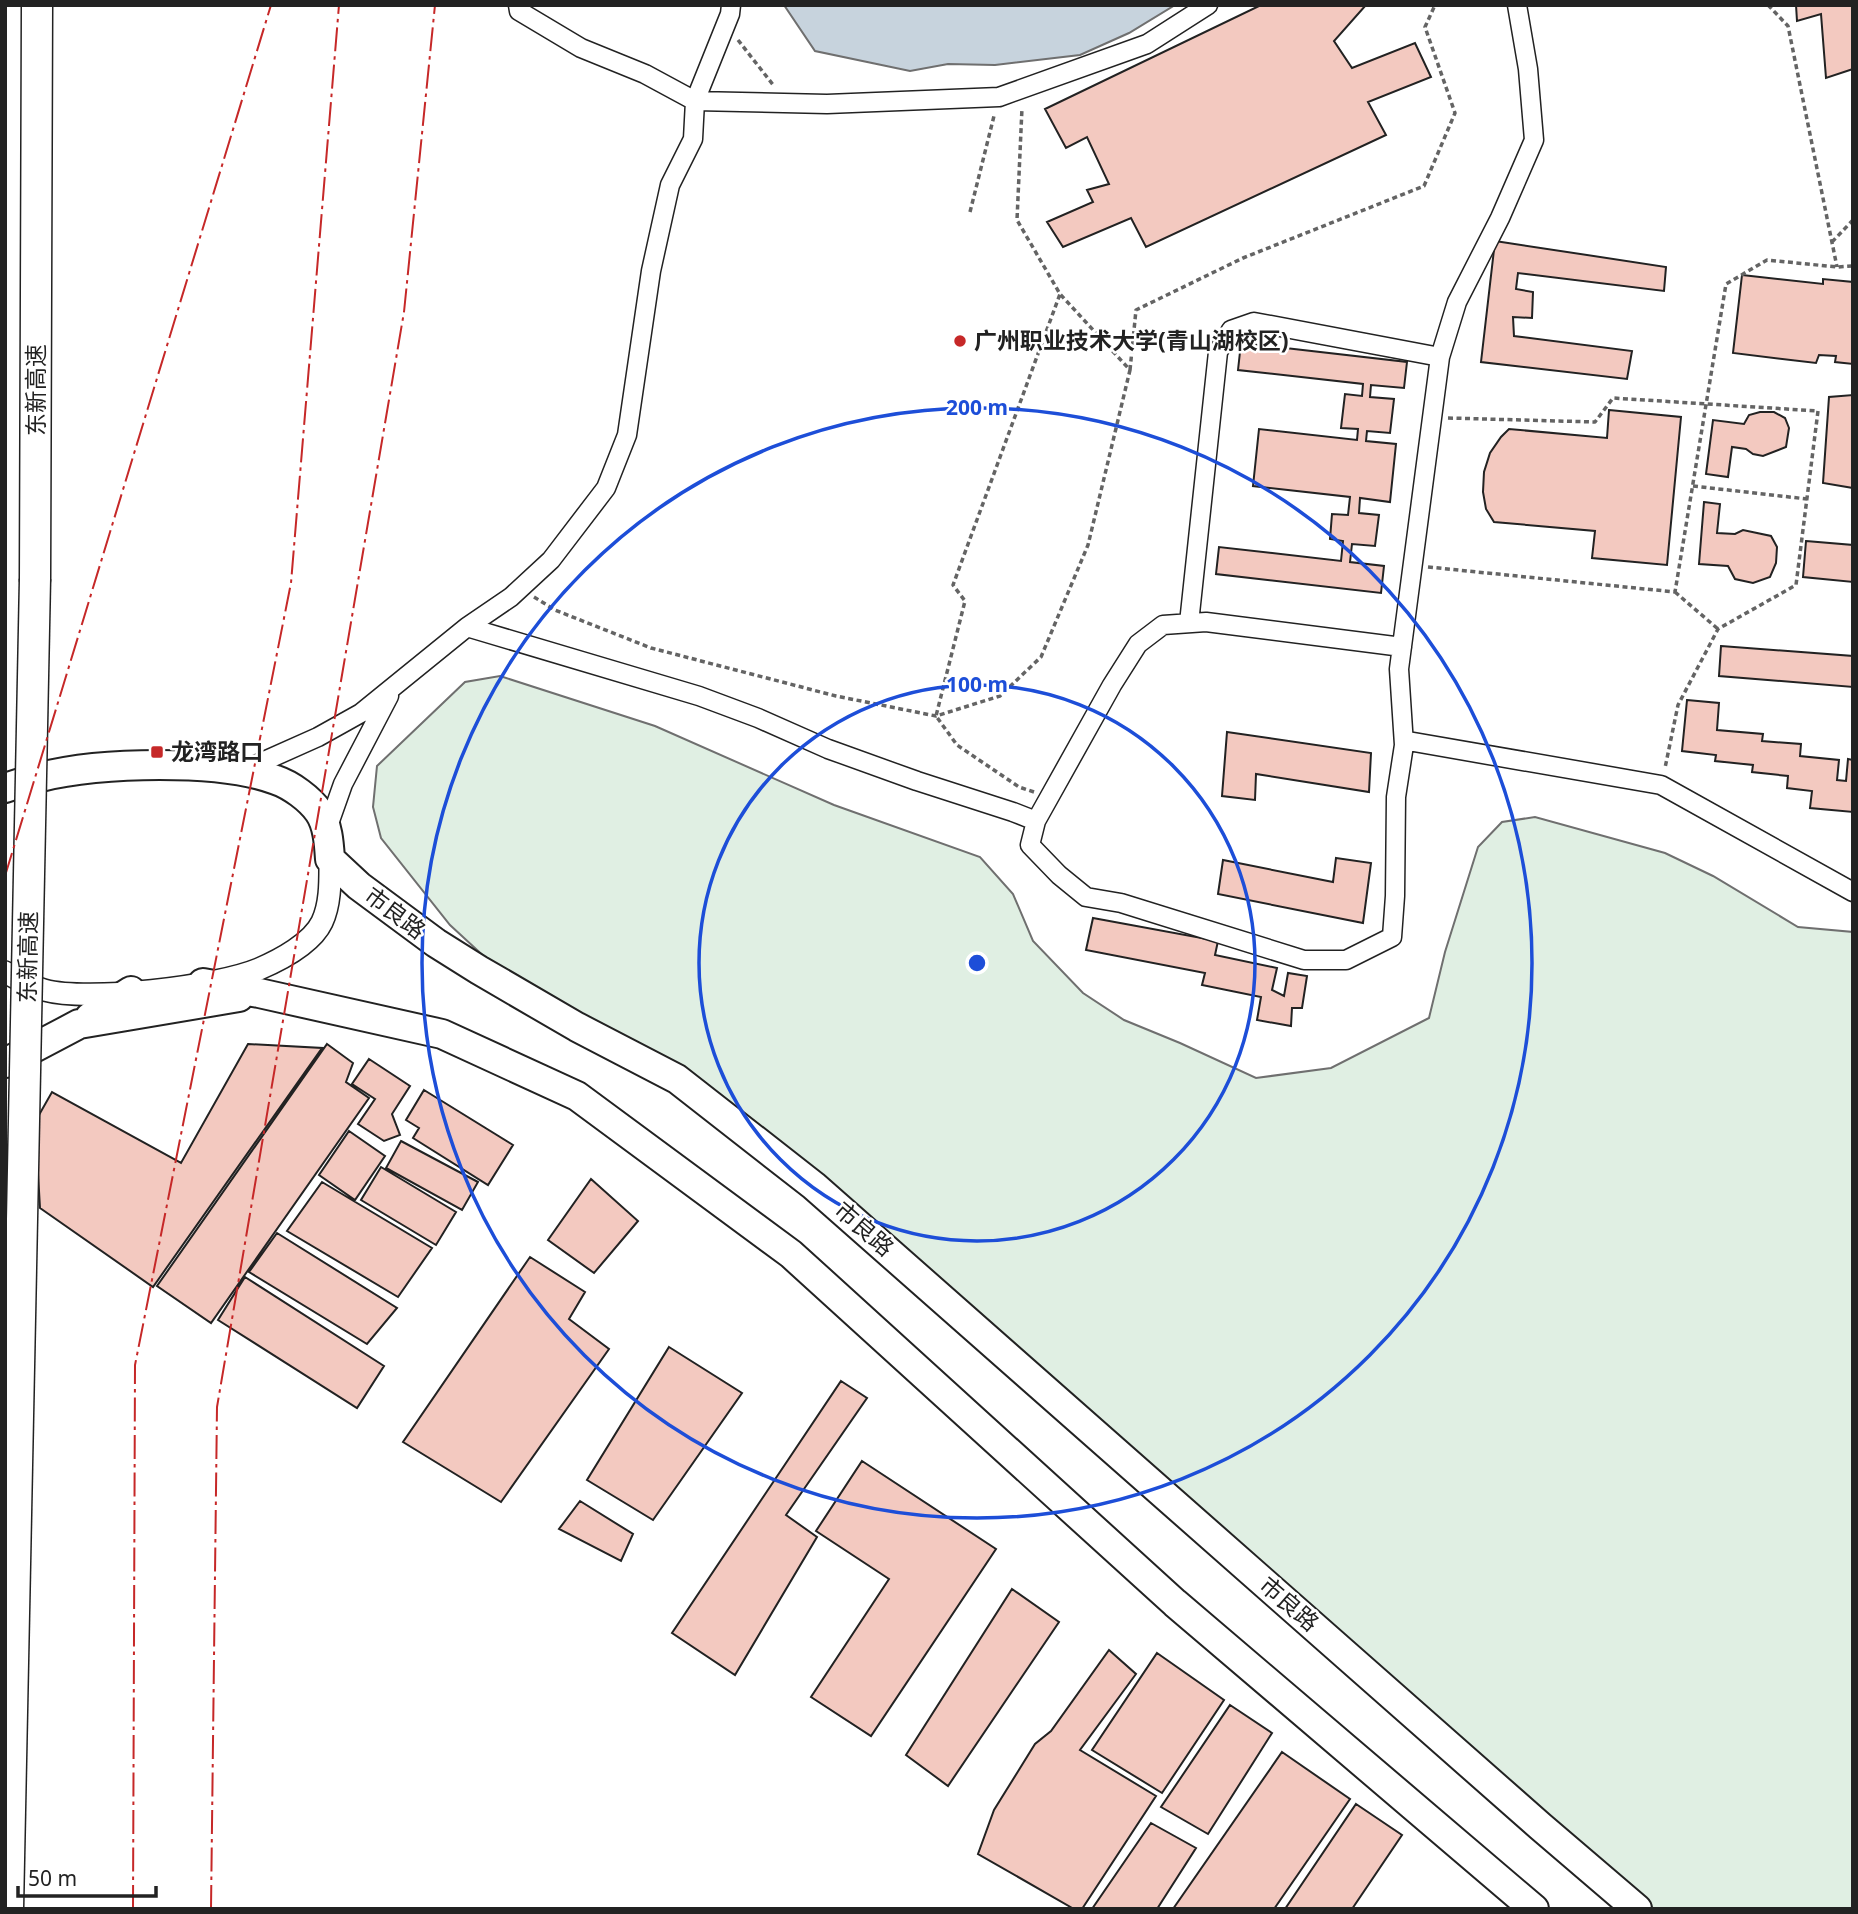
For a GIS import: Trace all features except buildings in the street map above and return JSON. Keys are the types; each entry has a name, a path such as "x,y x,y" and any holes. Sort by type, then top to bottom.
{"highway":[{"name":"东新高速","path":"8,1909 35,579 37,5"},
{"name":"市良路","path":"5,788 42,776 95,768 187,766 244,770 279,780 303,795 319,813 328,845 359,886 436,943 479,970 577,1027 677,1079 814,1185 1637,1909"},
{"path":"203,983 260,993 442,1034 577,1096 791,1254 1175,1603 1534,1909"},
{"path":"5,1063 79,1024 131,991"},
{"path":"79,1024 260,993"}],"street":[{"path":"518,5 519,11 581,48 645,74 695,101 827,104 999,97 1147,44 1208,5"},
{"path":"244,770 318,737 360,713 395,687 467,627 520,588 551,560 606,488 627,435 659,234 670,185 693,139 695,101 731,5"},
{"path":"1402,647 1206,622 1163,625 1138,644 1036,821 1030,845 1059,875 1086,897 1135,907 1304,960 1346,960 1392,937 1396,797 1404,745 1399,669 1402,647 1413,565 1440,357 1457,302 1500,218 1534,140 1528,69 1517,5"},
{"path":"1189,623 1218,352 1231,330 1254,322 1440,357"},
{"path":"467,627 699,695 828,749 1036,821"},
{"path":"5,972 45,990 73,994 203,983 260,969 310,937 322,923 326,907 330,879 328,845 343,784 367,734 395,687"},
{"path":"1404,745 1408,741 1661,785 1853,892"}],"path":[{"path":"520,588 555,610 651,648 836,696 936,716 1000,696 1041,657 1088,545 1129,370 1136,310 1243,258 1424,186 1455,113 1425,27 1435,5"},
{"path":"1768,5 1788,26 1837,267"},
{"path":"726,24 788,103"},
{"path":"1023,88 1017,220 1060,294 1129,370"},
{"path":"970,212 999,97"},
{"path":"1832,242 1853,220"},
{"path":"1675,592 1726,284 1767,260 1837,267 1853,266"},
{"path":"936,716 965,601 953,585 1060,294"},
{"path":"1432,418 1595,422 1613,398 1818,411 1796,585 1718,629 1678,705 1661,785"},
{"path":"1693,486 1807,499"},
{"path":"1413,565 1675,592 1718,629"},
{"path":"936,716 957,745 989,769 1019,787 1049,797"}],"green space":[{"path":"500,676 655,726 834,805 980,857 1013,894 1033,941 1083,993 1124,1020 1256,1078 1331,1068 1429,1018 1445,952 1478,847 1502,822 1535,817 1665,853 1713,876 1798,927 1853,932 1853,1909 1654,1909 749,1123 489,961 450,925 381,838 373,807 377,766 465,682"}],"shaded area":[{"path":"784,5 1175,5 1129,33 1080,55 995,65 948,64 910,71 815,51"}],"power":[{"path":"5,876 271,5"},
{"path":"133,1909 135,1365 291,583 339,5"},
{"path":"211,1909 217,1407 404,312 435,5"}],"place":[{"name":"广州职业技术大学(青山湖校区)","path":"960,341"},
{"name":"龙湾路口","path":"157,752"}]}
